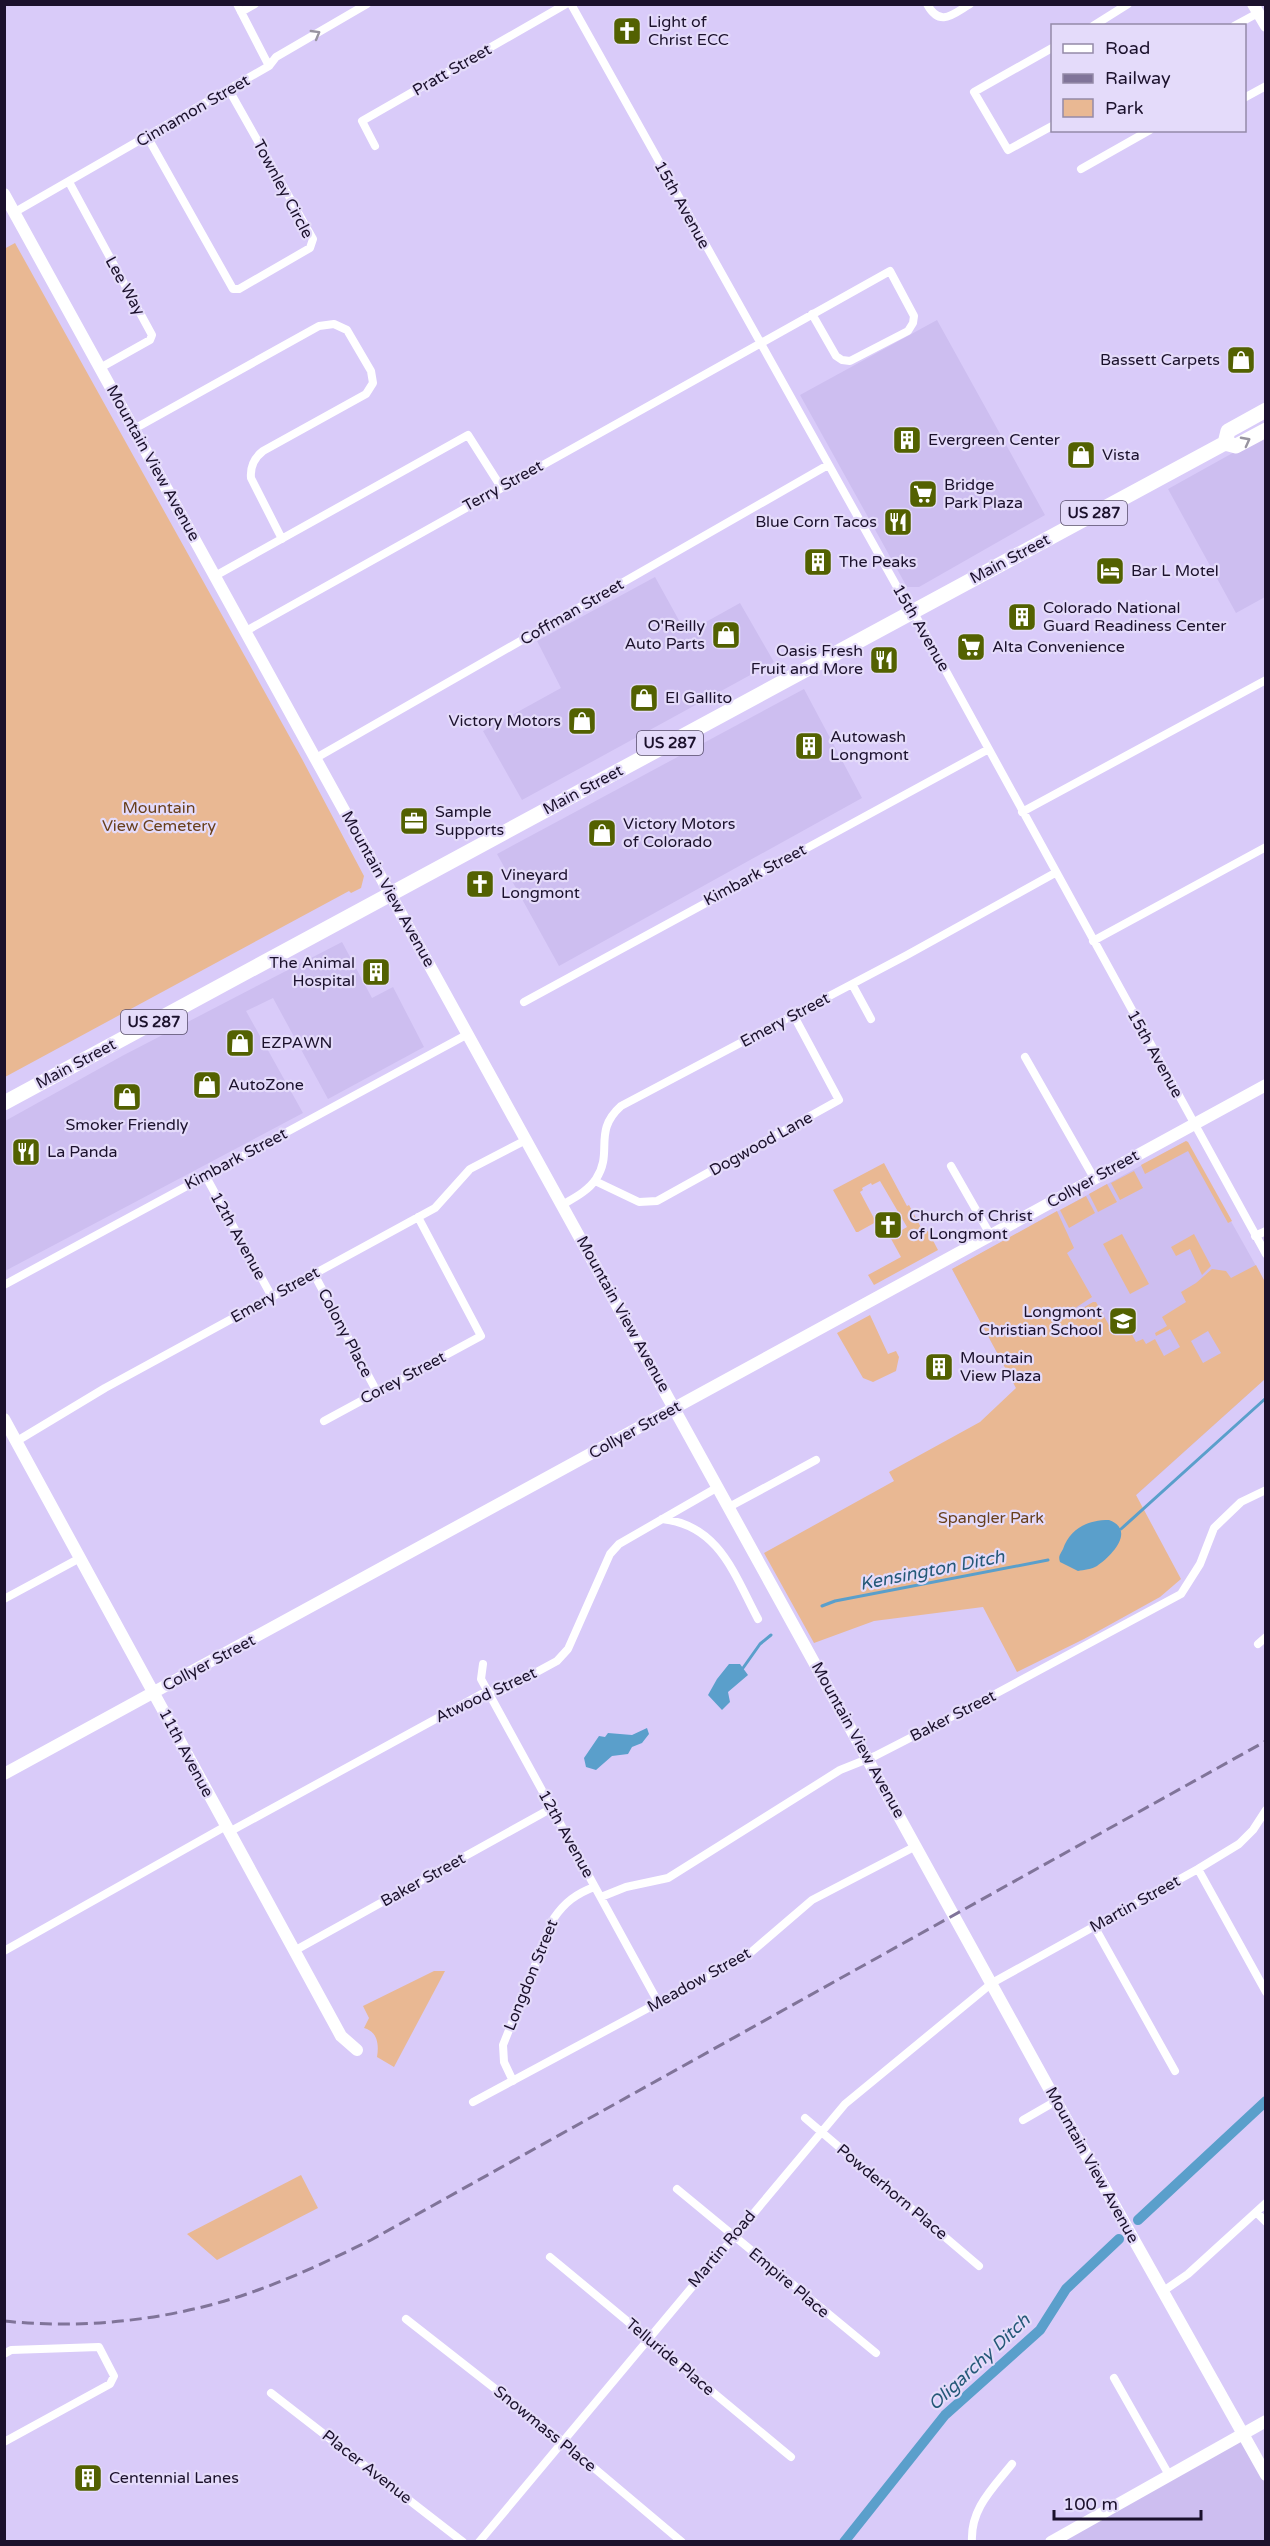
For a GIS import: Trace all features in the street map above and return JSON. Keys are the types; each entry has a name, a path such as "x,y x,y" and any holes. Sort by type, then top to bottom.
{"highway":[{"name":"Main Street","path":"4,1103 1225,442 1228,431 1266,410"},
{"name":"Main Street","path":"1225,442 1236,446 1266,430"}],"street":[{"path":"255,4 239,8 269,66"},
{"name":"Cinnamon Street","path":"15,212 148,138 269,66 276,57 367,4"},
{"name":"Pratt Street","path":"375,146 362,122 566,4"},
{"name":"15th Avenue","path":"571,4 828,465 902,596 913,611 987,750 1266,1254"},
{"path":"928,7 934,15 941,18 948,17 970,4"},
{"path":"1096,24 1128,4"},
{"path":"1236,24 1256,8 1266,26"},
{"path":"1051,49 974,92 1008,150 1051,127"},
{"path":"1246,97 1266,86"},
{"name":"Townley Circle","path":"148,138 233,289 239,289 310,248 313,239 229,90"},
{"path":"1081,169 1146,132"},
{"name":"Lee Way","path":"69,182 152,335 150,340 100,368"},
{"name":"Mountain View Avenue","path":"4,194 1056,2101 1266,2475"},
{"name":"Terry Street","path":"246,632 501,487 761,343 812,314 890,271 914,316 913,324 908,331 850,361 836,356 812,314"},
{"path":"134,429 319,326 334,324 347,330 371,371 371,388 366,394 263,451 255,459 251,468 251,478 282,539"},
{"path":"215,576 468,435 501,487"},
{"name":"Coffman Street","path":"316,758 828,465"},
{"path":"1022,812 1266,680"},
{"name":"Kimbark Street","path":"524,1002 987,750"},
{"path":"1093,941 1266,847"},
{"name":"Emery Street","path":"595,1181 604,1158 605,1126 621,1106 794,1016 1055,873"},
{"path":"852,984 871,1019"},
{"name":"Dogwood Lane","path":"595,1181 639,1202 657,1201 839,1100 794,1016"},
{"name":"Kimbark Street","path":"4,1285 468,1034"},
{"path":"1025,1057 1094,1178"},
{"name":"Collyer Street","path":"4,1774 1266,1085"},
{"name":"Emery Street","path":"11,1437 435,1208 470,1169 526,1140"},
{"path":"951,1166 990,1236"},
{"name":"12th Avenue","path":"205,1175 272,1297"},
{"path":"562,1205 595,1181"},
{"name":"Corey Street","path":"324,1420 482,1336 418,1217"},
{"path":"1255,1236 1266,1231"},
{"name":"Colony Place","path":"314,1274 377,1392"},
{"name":"11th Avenue","path":"4,1419 11,1437 80,1558 340,2036 357,2050"},
{"path":"729,1507 816,1460"},
{"name":"Atwood Street","path":"4,1951 487,1691 500,1692 557,1661 568,1649 576,1635 610,1554 619,1544 718,1487"},
{"name":"Baker Street","path":"601,1897 626,1887 668,1878 840,1770 868,1759 984,1700 1181,1594 1200,1564 1214,1528 1241,1502 1266,1490"},
{"path":"662,1519 678,1521 710,1538 721,1551 759,1619"},
{"path":"4,1599 80,1558"},
{"path":"1258,1644 1266,1637"},
{"name":"12th Avenue","path":"483,1664 481,1679 487,1691 658,2002"},
{"name":"Baker Street","path":"294,1951 552,1808"},
{"name":"Martin Street","path":"992,1983 1239,1844 1253,1830 1266,1810"},
{"name":"Meadow Street","path":"473,2102 749,1954 812,1900 916,1846"},
{"path":"1198,1869 1266,1992"},
{"name":"Longdon Street","path":"513,2081 502,2056 503,2045 554,1918 563,1904 575,1895 594,1887"},
{"path":"1094,1926 1175,2071"},
{"name":"Martin Road","path":"479,2541 820,2131 867,2084 992,1983"},
{"path":"1023,2120 1056,2101"},
{"name":"Powderhorn Place","path":"805,2118 979,2266"},
{"name":"Empire Place","path":"677,2189 876,2353"},
{"path":"1162,2292 1188,2274 1266,2203"},
{"path":"1256,2212 1266,2222"},
{"name":"Telluride Place","path":"550,2257 791,2457"},
{"name":"Snowmass Place","path":"406,2319 562,2441 682,2541"},
{"path":"4,2354 12,2350 99,2347 114,2376 110,2384 4,2442"},
{"path":"1114,2378 1169,2475"},
{"name":"Placer Avenue","path":"271,2392 463,2541"},
{"path":"1051,2541 1266,2421"},
{"path":"972,2541 971,2530 975,2514 983,2500 1012,2464"}],"shaded area":[{"path":"937,320 1045,515 919,587 907,587 800,395"},
{"path":"1265,435 1265,597 1236,613 1168,489"},
{"path":"655,577 686,633 740,603 774,662 522,800 483,731 561,688 537,641"},
{"path":"804,689 862,798 559,966 497,854"},
{"path":"342,942 372,998 393,987 424,1047 328,1099 273,998 246,1011 303,1113 5,1271 5,1121 122,1056"},
{"name":"Longmont Christian School","path":"1186,1141 1265,1282 1265,1379 1123,1507 1016,1388 952,1269"},
{"path":"1242,2434 1265,2475 1265,2541 1051,2542"}],"green space":[{"name":"Mountain View Cemetery","path":"15,243 302,759 364,876 361,888 351,893 349,891 5,1077 4,249"},
{"path":"1186,1141 1232,1221 1228,1223 1188,1151 1145,1174 1141,1165"},
{"path":"884,1163 907,1206 909,1205 924,1233 928,1231 938,1250 874,1285 868,1275 901,1257 890,1237 907,1227 880,1181 872,1185 871,1183 862,1188 860,1192 876,1222 858,1232 833,1190"},
{"path":"1134,1171 1143,1188 1120,1200 1111,1183"},
{"path":"1107,1184 1117,1202 1098,1212 1089,1194"},
{"path":"1086,1196 1095,1213 1069,1228 1060,1210"},
{"name":"Spangler Park","path":"1057,1211 1074,1248 1067,1253 1092,1297 1057,1320 1059,1322 1096,1302 1110,1327 1124,1320 1136,1342 1143,1339 1146,1344 1155,1339 1164,1356 1180,1347 1170,1329 1156,1336 1155,1333 1167,1326 1162,1317 1186,1302 1181,1292 1212,1269 1226,1271 1231,1278 1256,1265 1265,1282 1265,1379 1136,1495 1181,1579 1160,1597 1084,1639 1017,1672 983,1607 874,1621 814,1643 764,1553 894,1481 889,1472 980,1422 1016,1388 952,1269","holes":["1208,1331 1221,1353 1203,1363 1191,1341"]},
{"path":"1122,1234 1149,1284 1130,1294 1103,1244"},
{"path":"1194,1234 1211,1266 1202,1275 1190,1249 1176,1256 1171,1247"},
{"path":"870,1315 888,1354 896,1351 899,1357 896,1371 873,1382 863,1378 837,1333"},
{"path":"434,1971 445,1971 394,2067 377,2057 377,2039 364,2028 369,2018 363,2006"},
{"path":"301,2175 318,2208 217,2260 187,2234"}],"water":[{"path":"1109,1520 1117,1524 1121,1530 1121,1536 1115,1550 1103,1562 1093,1568 1078,1571 1060,1562 1060,1554 1075,1531 1087,1524"},
{"path":"729,1664 740,1664 748,1675 728,1692 730,1702 722,1710 708,1695"},
{"path":"647,1728 649,1734 642,1743 632,1747 628,1754 612,1756 596,1770 586,1767 584,1758 599,1736 605,1737 608,1733 632,1735"}],"waterway":[{"name":"Kensington Ditch","path":"1121,1529 1266,1398"},
{"name":"Kensington Ditch","path":"822,1606 835,1601 1048,1560"},
{"name":"Kensington Ditch","path":"743,1668 760,1644 771,1635"},
{"name":"Oligarchy Ditch","path":"1138,2220 1266,2101"},
{"name":"Oligarchy Ditch","path":"844,2542 945,2415 1040,2330 1066,2289 1119,2239"}],"railway":[{"path":"4,2321 100,2323 165,2315 228,2300 273,2285 315,2267 371,2240 1266,1741"}],"place":[{"name":"Light of Christ ECC","path":"627,31"},
{"name":"Bassett Carpets","path":"1241,360"},
{"name":"Evergreen Center","path":"907,440"},
{"name":"Vista","path":"1081,455"},
{"name":"Bridge Park Plaza","path":"923,494"},
{"name":"Blue Corn Tacos","path":"898,522"},
{"name":"The Peaks","path":"818,562"},
{"name":"Bar L Motel","path":"1110,571"},
{"name":"Colorado National Guard Readiness Center","path":"1022,617"},
{"name":"O'Reilly Auto Parts","path":"726,635"},
{"name":"Alta Convenience","path":"971,647"},
{"name":"Oasis Fresh Fruit and More","path":"884,660"},
{"name":"El Gallito","path":"644,698"},
{"name":"Victory Motors","path":"582,721"},
{"name":"Autowash Longmont","path":"809,746"},
{"name":"Sample Supports","path":"414,821"},
{"name":"Victory Motors of Colorado","path":"602,833"},
{"name":"Vineyard Longmont","path":"480,884"},
{"name":"The Animal Hospital","path":"376,972"},
{"name":"EZPAWN","path":"240,1043"},
{"name":"AutoZone","path":"207,1085"},
{"name":"Smoker Friendly","path":"127,1097"},
{"name":"La Panda","path":"26,1152"},
{"name":"Church of Christ of Longmont","path":"888,1225"},
{"name":"Longmont Christian School","path":"1123,1321"},
{"name":"Mountain View Plaza","path":"939,1367"},
{"name":"Centennial Lanes","path":"88,2478"}]}
